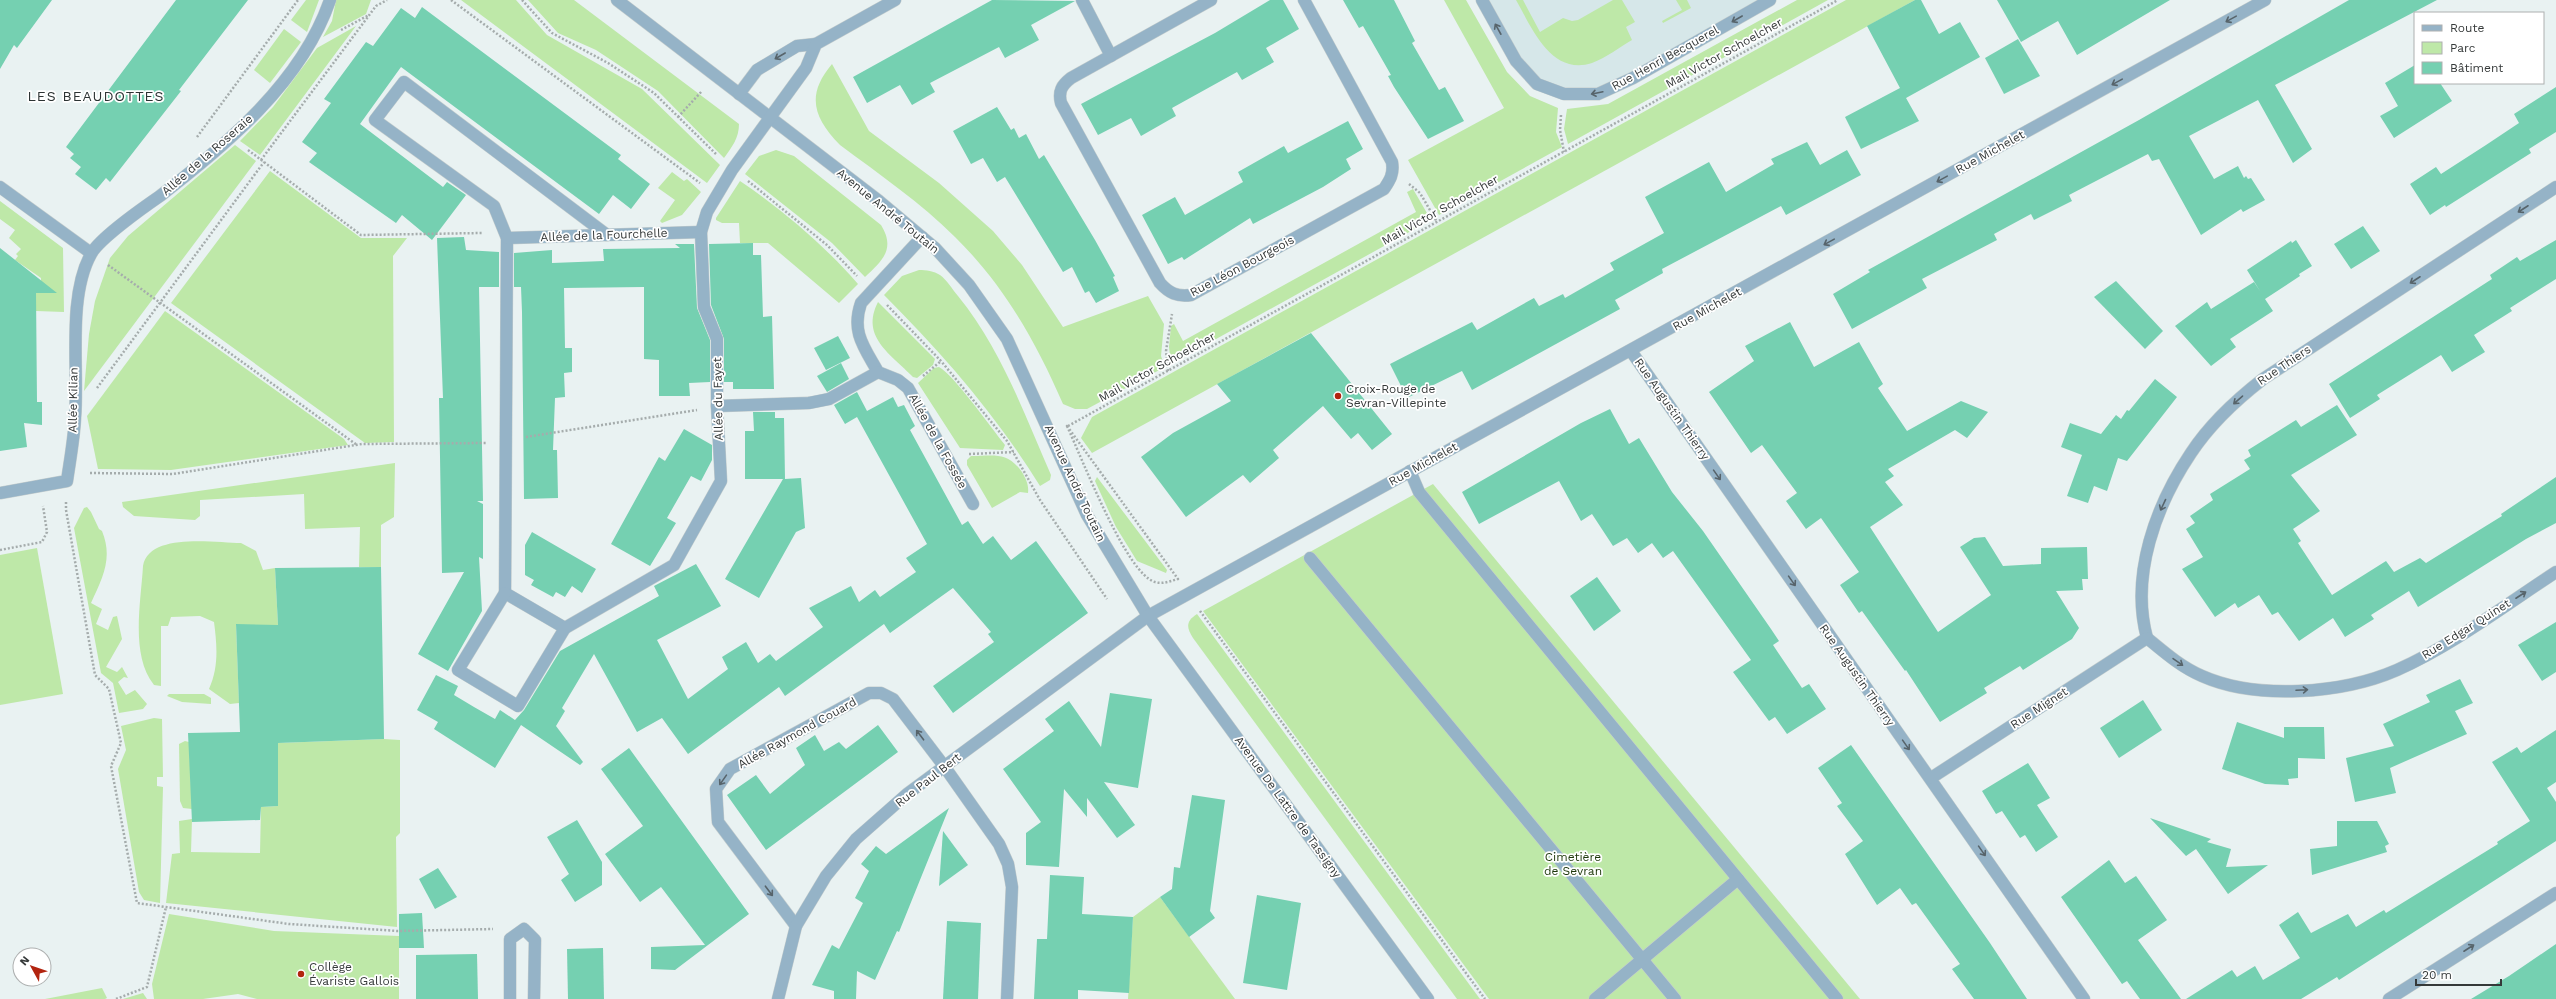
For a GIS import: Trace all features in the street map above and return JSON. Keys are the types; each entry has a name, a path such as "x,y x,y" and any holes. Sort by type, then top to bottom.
{"street":[{"name":"Allée de la Roseraie","path":"91,253 123,224 232,137 259,110 310,44 330,0"},
{"name":"Avenue André Toutain","path":"617,0 922,237 969,285 1000,327 1022,370 1087,514 1148,616"},
{"path":"739,94 757,70 797,46 816,44 895,0"},
{"path":"1082,0 1111,56"},
{"name":"Rue Léon Bourgeois","path":"1211,0 1066,82 1061,88 1060,99 1160,283 1175,295 1191,295 1384,189 1391,179"},
{"path":"1304,0 1392,162 1393,170 1391,179"},
{"name":"Rue Henri Becquerel","path":"1482,0 1516,61 1537,84 1564,94 1598,94 1626,81 1770,0"},
{"name":"Rue Michelet","path":"1148,616 2265,0"},
{"name":"Allée du Fayet","path":"505,593 458,670 518,706 565,628 674,565 721,481 717,406 717,339 704,307 701,232 707,212 716,195 732,170 806,68 816,44"},
{"path":"565,628 505,593 507,238 494,206 375,120 404,82 607,235"},
{"path":"0,187 91,253"},
{"name":"Rue Thiers","path":"2147,638 2141,616 2143,569 2150,542 2175,481 2191,452 2210,428 2235,402 2263,379 2556,187"},
{"name":"Allée de la Fourchelle","path":"507,238 701,232"},
{"path":"717,406 809,403 829,399 878,372 856,329 857,316 861,303 871,290 922,237"},
{"name":"Allée Kilian","path":"67,481 75,417 74,354 77,318 82,277 91,253"},
{"name":"Rue Augustin Thierry","path":"1631,351 1931,778 2084,999"},
{"name":"Allée de la Fossée","path":"878,372 898,380 908,388 973,504"},
{"path":"1410,471 1419,492 1837,999"},
{"path":"0,493 67,481"},
{"path":"1310,558 1675,999"},
{"name":"Rue Edgar Quinet","path":"2147,638 2184,667 2221,682 2282,691 2352,684 2396,670 2444,646 2556,572"},
{"name":"Rue Paul Bert","path":"778,999 796,926 826,876 856,839 907,794 1148,616"},
{"name":"Avenue De Lattre de Tassigny","path":"1148,616 1428,999"},
{"name":"Rue Mignet","path":"1931,778 2147,638"},
{"name":"Allée Raymond Couard","path":"796,926 718,822 716,789 730,769 869,693 881,693 893,699 944,766 999,844 1008,864 1012,895 1007,999"},
{"path":"1595,999 1738,879"},
{"path":"2389,999 2556,893"},
{"path":"510,999 510,939 524,929 535,940 534,999"}],"path":[{"path":"194,141 298,0"},
{"path":"75,417 376,6 387,0"},
{"path":"451,0 716,195"},
{"path":"522,0 552,33 632,77 654,93 732,170 761,190 827,245 941,361 978,404 1014,452 1040,500 1107,599"},
{"name":"Mail Victor Schoelcher","path":"1052,435 1838,0"},
{"path":"678,117 715,75"},
{"path":"1564,94 1560,130 1564,152"},
{"path":"232,137 361,235 501,233 507,238"},
{"path":"1391,179 1410,184 1420,193 1437,222"},
{"path":"91,253 160,301 357,445"},
{"path":"1168,371 1166,351 1175,295"},
{"path":"524,929 398,931 289,924 137,903 111,766 121,743 109,689 95,675 66,510 67,481 94,471 173,474 357,445 506,443 535,434 717,406"},
{"path":"1068,426 1178,579 1158,583 1149,579 1129,554 1111,521 1068,426"},
{"path":"945,454 1014,452"},
{"path":"0,550 36,544 45,537 47,532 40,486"},
{"path":"1193,612 1198,609 1485,999"},
{"path":"116,999 147,987 166,907"}],"shaded area":[{"path":"1482,0 1769,0 1598,94 1537,84"}],"green space":[{"path":"306,0 319,0 307,32 291,20"},
{"path":"336,0 371,0 366,14 323,37 332,21"},
{"path":"461,0 516,0 547,35 642,89 720,165 707,183"},
{"path":"528,0 574,0 739,124 736,138 724,158 658,91 596,50 558,33"},
{"path":"1444,0 1466,0 1507,72 1530,96 1558,108 1556,132 1562,147 1439,215 1408,160 1504,108"},
{"path":"1516,0 1523,0 1540,32 1563,18 1572,21 1578,20 1613,0 1622,0 1635,22 1626,27 1632,40 1592,63 1578,65 1565,63 1554,56 1536,36"},
{"path":"1676,0 1687,0 1691,8 1663,23 1662,21 1682,10"},
{"path":"1797,0 1828,0 1568,144 1564,129 1567,109 1608,104"},
{"path":"1846,0 1915,0 1092,453 1081,438 1092,417"},
{"path":"356,26 260,155 240,141 273,107 317,48"},
{"path":"284,29 301,42 270,83 254,70"},
{"path":"832,64 869,131 939,183 993,231 1022,265 1063,327 1148,296 1164,324 1161,356 1165,367 1087,409 1075,409 1063,404 1042,358 1017,315 1004,295 973,255 928,212 840,145 824,125 816,106 816,96 818,86"},
{"path":"235,145 256,161 84,391 89,334 95,301 110,258 128,236"},
{"path":"776,150 794,156 881,225 885,233 887,248 877,266 865,277 832,243 745,174 759,156"},
{"path":"270,171 361,238 407,238 393,256 394,442 365,443 171,303"},
{"path":"672,172 684,181 687,179 701,192 682,215 662,223 660,221 675,200 658,188"},
{"path":"740,181 772,204 817,242 858,284 839,303 768,243 740,243 739,223 722,223 716,220"},
{"path":"1413,189 1431,220 1171,364 1169,347 1171,326 1174,324 1183,341 1416,212 1407,192"},
{"path":"0,201 63,248 64,312 36,311 36,293 41,293 41,278 15,260 18,256 16,254 21,249 9,238 15,230 0,219"},
{"path":"919,270 935,273 945,279 973,316 987,338 1021,405 1051,475 1050,480 1040,486 1005,434 968,386 906,317 884,295 902,276"},
{"path":"878,302 935,359 933,365 917,378 913,377 880,344 875,335 873,314"},
{"path":"165,311 344,439 348,445 171,470 98,469 87,416"},
{"path":"939,367 954,380 982,415 1005,445 1003,450 960,448 918,383 934,368"},
{"path":"971,456 1000,456 1011,461 1022,472 1028,485 1028,493 1020,492 992,508 967,465 967,460"},
{"path":"395,463 394,517 381,525 381,567 359,567 360,527 305,529 304,494 200,500 200,516 195,520 134,516 123,507 122,502"},
{"path":"1097,477 1167,570 1166,573 1137,561 1116,527 1095,481"},
{"name":"Cimetière de Sevran","path":"1433,484 1860,999 1489,999 1203,611"},
{"path":"87,507 99,529 102,531 107,550 107,559 103,576 91,603 102,609 96,624 108,630 113,617 117,616 122,639 106,667 117,672 122,667 128,678 124,677 118,682 126,695 135,690 147,704 143,709 119,713 113,683 101,673 74,528 84,508"},
{"path":"200,541 241,543 256,551 263,570 275,568 278,625 236,625 239,703 230,704 209,689 216,664 214,622 200,616 171,617 168,626 161,626 161,686 154,685 147,673 139,644 139,612 143,566 148,555 157,548 184,542"},
{"path":"37,548 63,694 0,705 0,555"},
{"path":"1197,614 1480,999 1457,999 1193,638 1189,631 1188,624"},
{"path":"169,694 204,694 211,698 211,704 182,702 167,696"},
{"path":"154,718 162,719 163,777 157,777 157,786 163,787 160,903 144,900 139,892 118,769 126,750 121,726"},
{"path":"384,739 400,740 400,833 396,837 397,927 166,903 172,854 180,853 179,821 192,819 191,852 260,853 261,807 278,806 278,743"},
{"path":"185,741 189,742 192,809 183,808 180,801 179,744"},
{"path":"1160,897 1235,999 1128,999 1133,917"},
{"name":"Collège Évariste Gallois","path":"169,914 274,931 399,936 399,999 257,999 238,994 203,999 154,999 152,984"},
{"path":"102,988 107,998 105,999 45,999"},
{"path":"143,993 147,999 123,999"}],"building":[{"path":"0,0 52,0 17,48 14,45 0,69"},
{"path":"176,0 248,0 179,90 181,91 110,182 106,178 96,190 75,174 81,167 70,158 74,154 66,147"},
{"path":"992,0 1075,1 1031,25 1039,40 1005,58 999,47 930,83 935,92 912,105 900,85 867,103 853,77"},
{"path":"1270,0 1283,0 1299,29 1266,48 1274,62 1242,80 1237,72 1172,108 1176,116 1141,136 1131,118 1098,135 1081,104 1215,33"},
{"path":"1343,0 1394,0 1415,41 1412,43 1439,90 1445,87 1464,121 1428,139 1394,87 1388,76 1391,75 1363,26 1359,28"},
{"path":"1915,0 1921,0 1939,34 1960,22 1980,57 1906,98 1919,121 1861,149 1845,117 1900,88 1867,26"},
{"path":"1997,0 2170,0 2077,55 2058,21 2021,42"},
{"path":"2349,0 2437,0 2275,85 2312,149 2293,163 2258,100 2189,136 2214,179 2238,166 2244,178 2246,176 2248,179 2251,178 2265,200 2243,212 2241,209 2201,235 2159,159 2152,161 2148,154 2069,195 2072,201 2034,220 2031,214 1994,234 1997,240 1922,279 1927,288 1852,329 1833,294 1870,272 1868,270 2139,120"},
{"path":"422,7 621,155 618,159 650,184 631,209 613,195 599,214 401,67 360,124 443,187 447,182 466,195 432,240 402,215 396,223 309,162 317,153 302,142 331,103 324,99 366,42 373,46 401,8 415,18"},
{"path":"2018,39 2040,76 2004,94 1985,58"},
{"path":"2414,66 2414,84 2441,84 2452,101 2394,138 2380,116 2398,106 2385,83"},
{"path":"2556,87 2556,132 2529,149 2531,153 2446,207 2445,205 2430,215 2410,184 2436,167 2441,174 2486,145 2519,123 2514,114"},
{"path":"997,107 1011,130 1014,128 1019,138 1026,134 1039,159 1044,155 1115,276 1113,277 1119,291 1096,303 1089,291 1085,293 1072,267 1063,272 1005,177 997,182 983,158 971,164 953,131"},
{"path":"1348,121 1363,149 1346,159 1351,169 1323,187 1253,224 1250,218 1184,260 1182,257 1168,264 1142,215 1175,197 1185,215 1243,182 1238,172 1284,146 1288,153"},
{"path":"1807,142 1820,165 1847,150 1861,175 1786,215 1781,206 1662,269 1663,273 1615,300 1620,309 1472,390 1462,371 1407,398 1390,364 1472,322 1477,330 1534,298 1539,306 1563,294 1565,298 1614,270 1610,263 1664,233 1645,197 1709,162 1726,192 1774,164 1771,159"},
{"path":"2363,226 2380,251 2351,269 2334,244"},
{"path":"464,237 466,250 499,252 499,287 479,287 483,501 477,501 483,504 483,559 479,557 482,611 448,671 418,654 464,572 442,573 439,398 443,398 437,238"},
{"path":"2296,240 2312,266 2299,274 2300,276 2265,299 2273,311 2230,339 2236,347 2211,366 2175,326 2207,302 2211,309 2254,282 2260,291 2247,270 2291,241 2292,243"},
{"path":"2556,240 2556,279 2510,308 2512,311 2474,335 2485,352 2452,372 2441,355 2377,395 2380,399 2350,418 2329,384 2492,279 2490,275 2517,257 2520,261"},
{"path":"753,243 753,255 761,255 763,317 772,316 774,389 733,389 733,382 724,382 724,339 711,305 709,244"},
{"path":"675,244 694,244 697,308 710,340 710,382 689,383 690,396 659,396 659,360 644,359 644,287 564,288 565,348 572,348 572,372 564,373 565,397 555,398 553,450 557,450 558,498 524,499 521,287 514,287 514,253 552,250 552,263 604,261 603,249 680,248"},
{"path":"0,248 57,293 36,293 37,402 42,402 42,425 24,423 27,447 0,451"},
{"path":"2116,281 2163,331 2145,349 2094,297"},
{"path":"1790,322 1814,367 1859,342 1883,384 1878,388 1907,431 1961,401 1988,412 1967,438 1955,430 1888,469 1894,476 1885,482 1903,505 1870,527 1938,632 1991,595 1960,547 1974,538 1985,537 2003,566 2041,564 2041,548 2087,547 2088,579 2082,579 2083,590 2056,591 2079,628 2072,639 2023,670 2020,666 1984,688 1987,693 1940,722 1906,670 1905,671 1862,611 1859,613 1840,585 1859,572 1821,518 1806,529 1786,501 1797,493 1762,445 1751,453 1709,392 1754,361 1745,346"},
{"path":"1311,333 1392,434 1372,450 1358,433 1351,439 1323,406 1273,450 1279,458 1250,483 1243,475 1186,517 1141,457 1173,433 1231,401 1217,384"},
{"path":"838,336 850,358 826,370 814,348"},
{"path":"841,363 849,379 827,392 817,376"},
{"path":"2155,379 2177,397 2127,461 2118,458 2107,491 2094,486 2088,503 2067,496 2082,455 2061,447 2070,423 2101,434 2116,415 2121,419 2127,410 2129,411"},
{"path":"857,392 867,411 893,397 898,407 904,405 915,426 910,430 962,525 968,521 983,544 993,536 1011,560 1036,541 1088,613 953,713 933,686 994,642 988,634 991,632 953,588 890,633 884,624 785,696 779,687 688,754 662,718 637,732 594,654 562,708 565,711 556,726 583,762 580,765 521,725 495,768 434,729 438,722 417,710 436,675 458,686 454,695 495,719 500,710 515,720 524,710 560,651 659,596 654,586 696,564 721,606 657,640 688,699 728,669 722,657 746,642 758,663 770,654 776,661 823,627 809,608 851,586 859,602 875,590 880,597 916,572 906,558 927,544 857,417 845,424 834,405"},
{"path":"2337,405 2357,435 2291,475 2320,511 2293,529 2301,541 2298,543 2332,595 2386,561 2394,572 2420,558 2426,563 2502,516 2501,514 2556,477 2556,523 2526,539 2418,607 2409,591 2371,615 2374,619 2345,637 2333,618 2299,641 2278,612 2272,615 2259,595 2238,608 2235,603 2215,617 2182,569 2203,557 2186,529 2195,523 2190,516 2213,500 2210,494 2250,469 2244,460 2251,456 2248,450 2296,420 2301,427"},
{"path":"1610,409 1629,444 1639,438 1672,492 1703,531 1771,629 1779,641 1773,645 1802,688 1809,684 1826,709 1787,734 1775,717 1769,721 1733,672 1751,660 1673,551 1663,558 1652,543 1638,553 1627,538 1613,546 1592,514 1581,521 1559,481 1479,524 1462,492 1581,423"},
{"path":"753,412 775,412 775,418 784,418 785,479 801,478 805,528 796,532 759,598 725,579 783,479 745,479 745,431 754,431"},
{"path":"684,429 712,445 712,460 701,481 691,476 667,518 676,523 650,566 611,544 659,457 665,461"},
{"path":"532,532 596,569 582,593 572,586 565,597 556,592 553,597 531,585 534,580 525,575 525,545"},
{"path":"381,567 384,739 278,743 278,806 261,807 260,820 192,822 188,733 240,732 236,624 278,625 275,568"},
{"path":"1597,577 1621,611 1594,631 1570,596"},
{"path":"2556,622 2556,672 2542,681 2518,645"},
{"path":"2460,679 2473,703 2455,711 2467,734 2390,768 2396,793 2355,802 2346,758 2394,746 2383,724 2430,702 2426,695"},
{"path":"1110,693 1152,699 1138,788 1104,782 1135,825 1117,838 1087,798 1087,817 1064,789 1059,867 1026,865 1026,833 1041,822 1003,769 1054,731 1045,719 1069,701 1101,747"},
{"path":"2143,700 2162,730 2119,758 2100,728"},
{"path":"2237,722 2284,738 2284,727 2324,727 2325,759 2298,758 2298,778 2288,779 2289,785 2265,784 2222,769"},
{"path":"878,725 898,752 766,850 727,795 756,775 770,794 805,765 796,748 815,735 824,751 839,742 846,749"},
{"path":"2556,730 2556,782 2547,788 2556,802 2556,841 2339,980 2337,977 2301,999 2186,999 2232,970 2237,977 2255,966 2263,980 2300,958 2279,925 2298,912 2311,933 2348,914 2356,927 2384,910 2386,913 2498,844 2497,842 2530,821 2492,762 2517,747 2521,753"},
{"path":"1851,745 1990,943 2027,999 1974,999 1952,969 1960,964 1916,903 1912,905 1900,888 1877,905 1845,854 1863,841 1837,806 1842,803 1818,768"},
{"path":"629,748 749,914 675,970 651,969 651,947 705,945 661,887 640,902 605,854 643,826 601,769"},
{"path":"2028,763 2050,798 2037,805 2058,837 2036,852 2025,835 2020,838 2002,811 1996,814 1982,791"},
{"path":"1192,795 1225,800 1210,911 1215,918 1189,937 1160,897 1172,889 1174,867 1180,868"},
{"path":"949,808 899,932 897,931 875,980 857,971 856,999 834,999 834,991 812,985 832,945 839,949 863,903 855,898 869,871 861,864 876,846 886,854"},
{"path":"2150,818 2211,839 2207,842 2231,849 2226,867 2268,865 2228,894 2196,849 2186,856"},
{"path":"577,820 602,862 602,885 575,902 561,880 569,874 547,837"},
{"path":"2337,821 2377,821 2389,844 2385,846 2387,852 2312,875 2310,849 2337,846"},
{"path":"943,831 968,865 939,886"},
{"path":"2109,860 2125,883 2136,876 2167,920 2138,940 2181,999 2140,999 2127,981 2122,984 2061,897"},
{"path":"438,868 457,897 435,909 419,879"},
{"path":"1050,875 1084,877 1082,914 1133,917 1129,993 1078,990 1078,999 1034,999 1037,939 1047,939"},
{"path":"1257,895 1301,903 1287,990 1243,983"},
{"path":"422,913 424,948 399,948 399,914"},
{"path":"947,921 981,923 978,999 943,999"},
{"path":"2556,944 2556,999 2471,999 2509,976"},
{"path":"603,948 604,999 568,999 567,949"},
{"path":"477,954 478,999 416,999 416,955"}],"place":[{"name":"Croix-Rouge de Sevran-Villepinte","path":"1338,396"},
{"name":"Collège Évariste Gallois","path":"301,974"}],"district":[{"name":"LES BEAUDOTTES","path":"96,96"}]}
